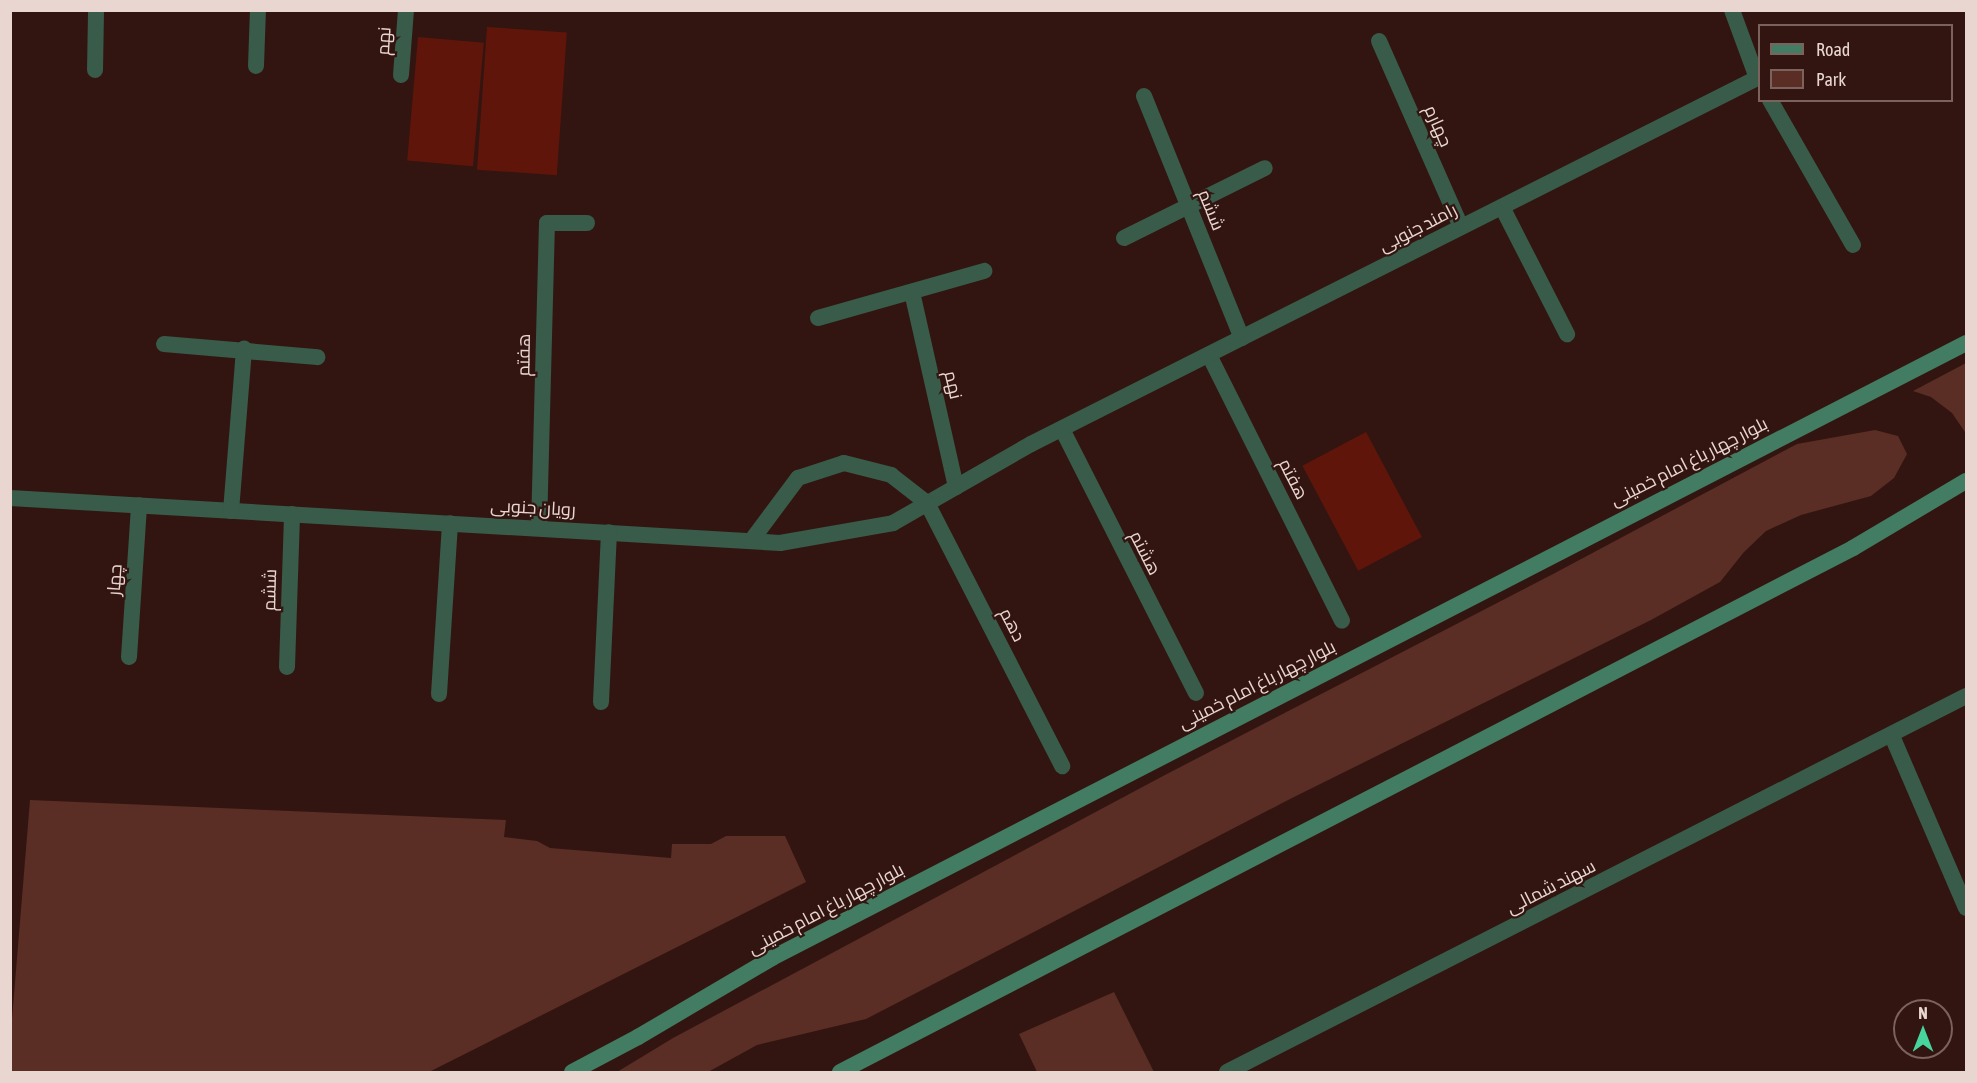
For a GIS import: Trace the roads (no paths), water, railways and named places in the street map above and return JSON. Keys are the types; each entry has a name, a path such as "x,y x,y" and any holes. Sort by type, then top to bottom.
{"main road":[{"name":"بلوار چهار باغ امام خمینی","path":"572,1072 638,1037 772,958 1966,343"},
{"path":"840,1072 1853,548 1966,481"},
{"path":"591,1072 638,1037"}],"street":[{"path":"95,70 96,10"},
{"path":"256,66 258,10"},
{"name":"نهم","path":"401,75 406,10"},
{"name":"رامند جنوبی","path":"1031,444 1758,80 1732,10"},
{"name":"چهارم","path":"1379,40 1461,227"},
{"name":"ششم","path":"1144,96 1242,338"},
{"path":"1771,102 1853,245"},
{"path":"1124,238 1264,168"},
{"path":"1503,207 1567,334"},
{"name":"هفتم","path":"539,528 547,223 587,223"},
{"path":"818,318 984,271"},
{"name":"نهم","path":"912,292 956,487"},
{"path":"164,344 317,357"},
{"path":"231,511 244,349"},
{"name":"هفتم","path":"1209,355 1342,621"},
{"name":"هشتم","path":"1062,429 1196,693"},
{"name":"رویان جنوبی","path":"10,498 780,543 893,523 1031,444"},
{"path":"751,541 798,478 844,463 891,475 927,503"},
{"name":"دهم","path":"927,503 1062,766"},
{"name":"چهار","path":"129,657 140,505"},
{"name":"ششم","path":"287,667 292,514"},
{"path":"440,694 450,523"},
{"path":"601,702 609,532"},
{"name":"سهند شمالی","path":"1227,1072 1892,736 1966,696"},
{"path":"1892,736 1965,896"}]}
